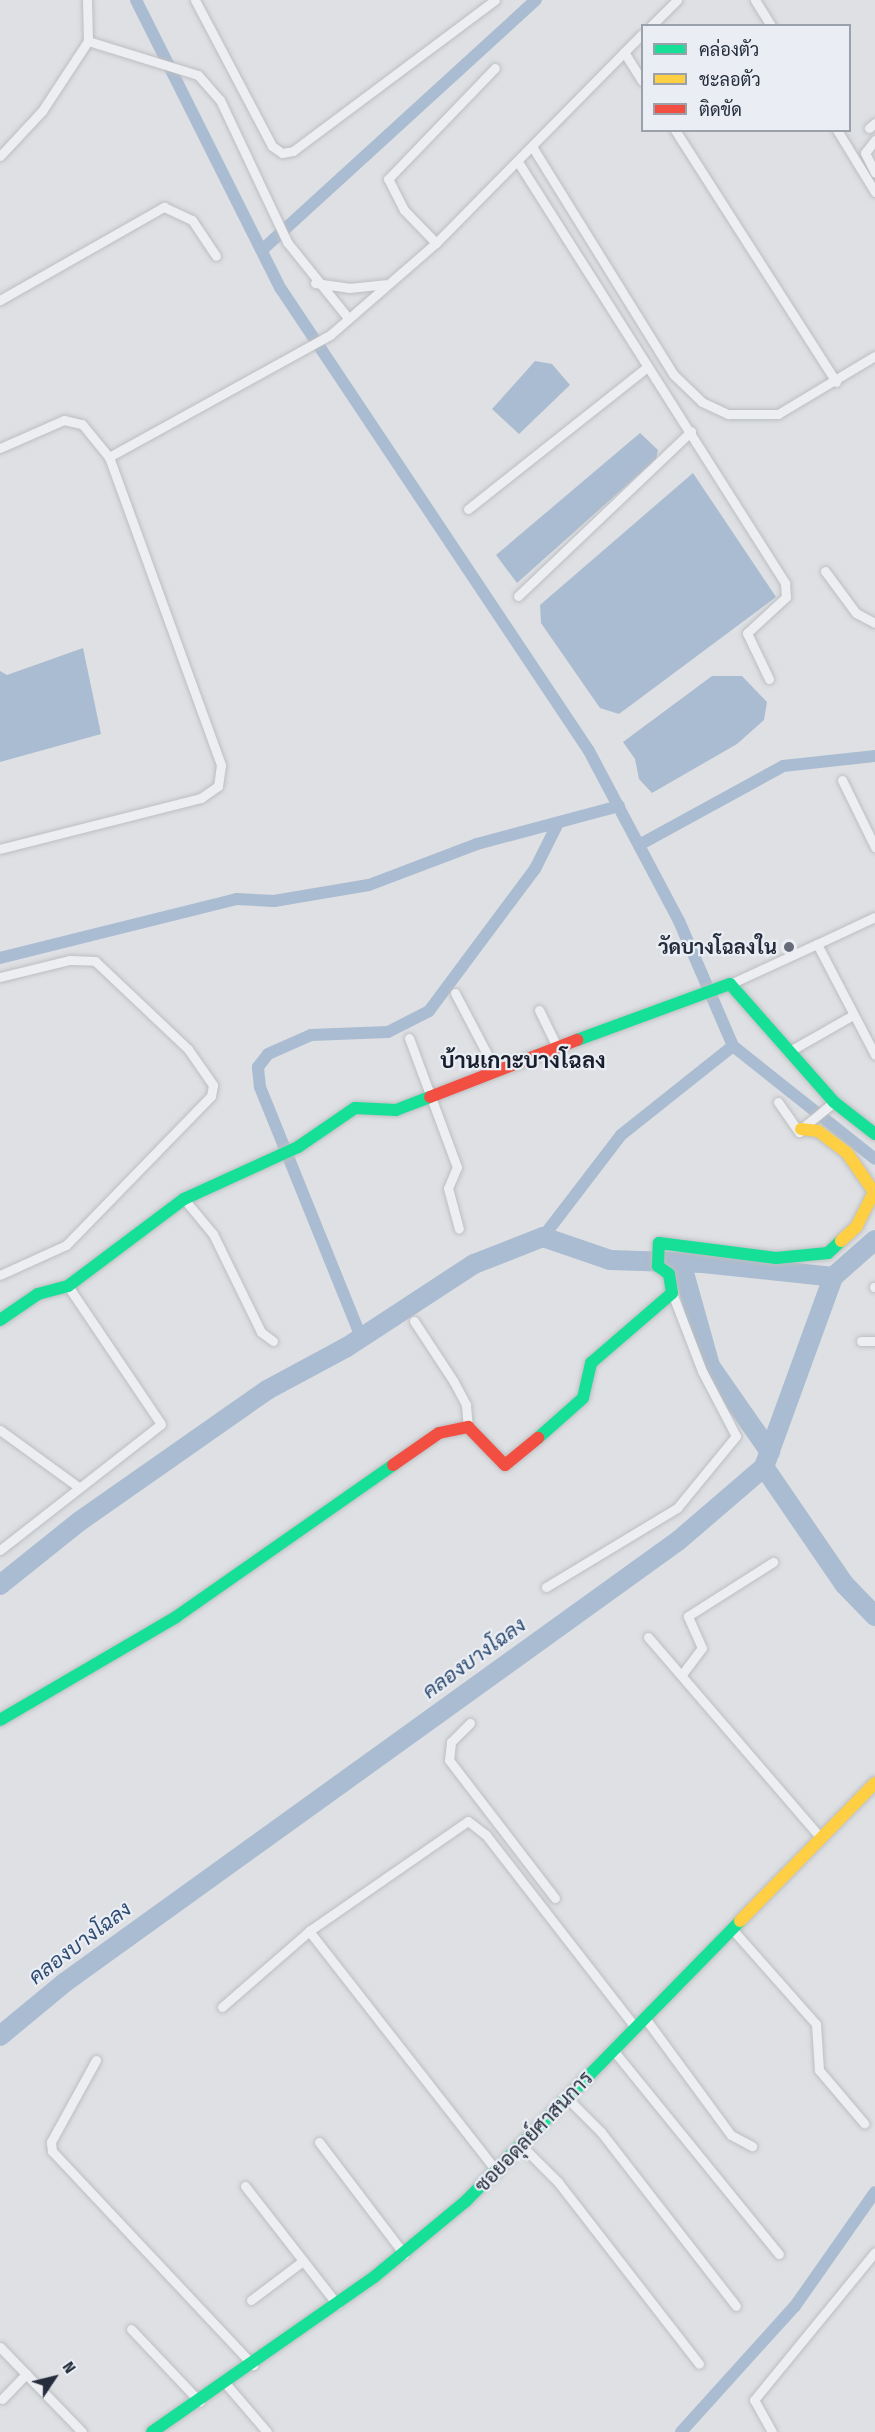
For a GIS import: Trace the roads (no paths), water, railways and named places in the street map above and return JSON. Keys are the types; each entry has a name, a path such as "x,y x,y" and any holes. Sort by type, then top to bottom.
{"street":[{"path":"0,156 42,111 88,41 87,0"},
{"path":"195,0 272,146 282,153 303,144 495,0"},
{"path":"653,24 677,0"},
{"path":"755,0 770,24"},
{"path":"109,457 308,351 330,335 385,284 435,243 533,148 641,35"},
{"path":"88,41 198,75 220,100 287,242 315,283 348,318"},
{"path":"624,52 641,79"},
{"path":"435,243 404,210 388,179 495,68"},
{"path":"676,132 836,382"},
{"path":"838,132 875,192"},
{"path":"875,140 865,153 875,173"},
{"path":"533,148 674,375 694,397 728,414 778,414 836,382 875,356"},
{"path":"518,162 647,367 691,431 788,589 747,633 769,679"},
{"path":"0,300 164,207 192,220 216,256"},
{"path":"315,283 349,288 385,284"},
{"path":"468,509 647,367"},
{"path":"0,448 64,420 82,424 109,457 219,756 220,776 218,786 201,798 0,849"},
{"path":"518,596 691,431"},
{"path":"825,572 856,613 875,623"},
{"path":"842,780 875,847"},
{"path":"0,1320 38,1294 68,1286 184,1199 298,1147 356,1108 396,1110 430,1098 556,1045 727,984 875,917"},
{"path":"817,944 875,1055"},
{"path":"0,977 70,960 95,961 188,1049 213,1085 211,1096 66,1245 0,1275"},
{"path":"727,984 834,1102 875,1134"},
{"path":"455,993 496,1071"},
{"path":"539,1010 556,1045"},
{"path":"788,1052 853,1015"},
{"path":"409,1038 457,1167 448,1188 459,1229"},
{"path":"778,1102 800,1131"},
{"path":"800,1131 834,1102"},
{"path":"546,1587 677,1508 736,1436 702,1371 672,1293 669,1274 658,1262 659,1243 776,1258 819,1257 842,1242 874,1192 847,1153 815,1130 800,1131"},
{"path":"184,1199 213,1234 261,1332 273,1341"},
{"path":"0,1550 76,1486 161,1424 68,1286"},
{"path":"414,1322 454,1382 466,1405 468,1427 505,1465 583,1398 591,1363 672,1293"},
{"path":"861,1341 875,1341"},
{"path":"0,1720 245,1572 418,1444 439,1433 468,1427"},
{"path":"0,1430 76,1486"},
{"path":"682,1673 702,1648 688,1616 773,1562"},
{"path":"648,1637 682,1673 821,1838"},
{"path":"470,1723 451,1742 449,1760 555,1898"},
{"name":"ซอยอดุลย์ศาสนการ","path":"152,2432 253,2365 404,2254 497,2172 635,2027 875,1783"},
{"path":"222,2007 309,1931 436,1838 468,1821 486,1835 635,2027"},
{"path":"732,1929 816,2024 819,2070 864,2122"},
{"path":"309,1931 497,2172"},
{"path":"645,2018 731,2135 752,2146"},
{"path":"613,2050 778,2254"},
{"path":"96,2060 51,2142 52,2151 253,2365"},
{"path":"568,2098 601,2132 736,2306"},
{"path":"319,2142 404,2254"},
{"path":"522,2146 558,2182 699,2364"},
{"path":"244,2186 337,2304"},
{"path":"772,2432 754,2400 875,2252"},
{"path":"250,2300 303,2261"},
{"path":"131,2329 200,2402"},
{"path":"0,2347 82,2432"},
{"path":"0,2400 26,2374"},
{"path":"226,2384 267,2432"}],"water":[{"path":"535,361 552,364 570,385 519,434 492,409"},
{"path":"640,433 658,450 656,459 517,583 496,555"},
{"path":"693,473 776,597 619,714 600,708 541,623 540,605"},
{"path":"83,648 101,734 0,762 0,671 7,675"},
{"path":"712,676 742,676 767,702 764,720 737,744 652,793 639,779 635,759 623,742"}],"waterway":[{"path":"136,0 281,289 589,751 679,921 733,1046 875,1159"},
{"path":"262,250 536,0"},
{"path":"639,845 783,766 875,756"},
{"path":"0,958 236,899 274,901 369,885 477,844 619,806"},
{"path":"361,1337 260,1087 258,1067 268,1054 311,1035 388,1032 429,1011 535,869 558,823"},
{"path":"543,1237 621,1135 733,1046"},
{"path":"0,1585 80,1521 267,1390 347,1347 474,1264 543,1237 610,1260 703,1263 833,1277"},
{"name":"คลองบางโฉลง","path":"0,2036 64,1983 678,1541 764,1467 833,1277 875,1240"},
{"path":"681,1262 710,1366 770,1452"},
{"path":"764,1467 844,1584 875,1616"},
{"path":"681,2432 795,2306 875,2192"}],"place":[{"name":"วัดบางโฉลงใน","path":"789,947"}],"district":[{"name":"บ้านเกาะบางโฉลง","path":"523,1061"}]}
